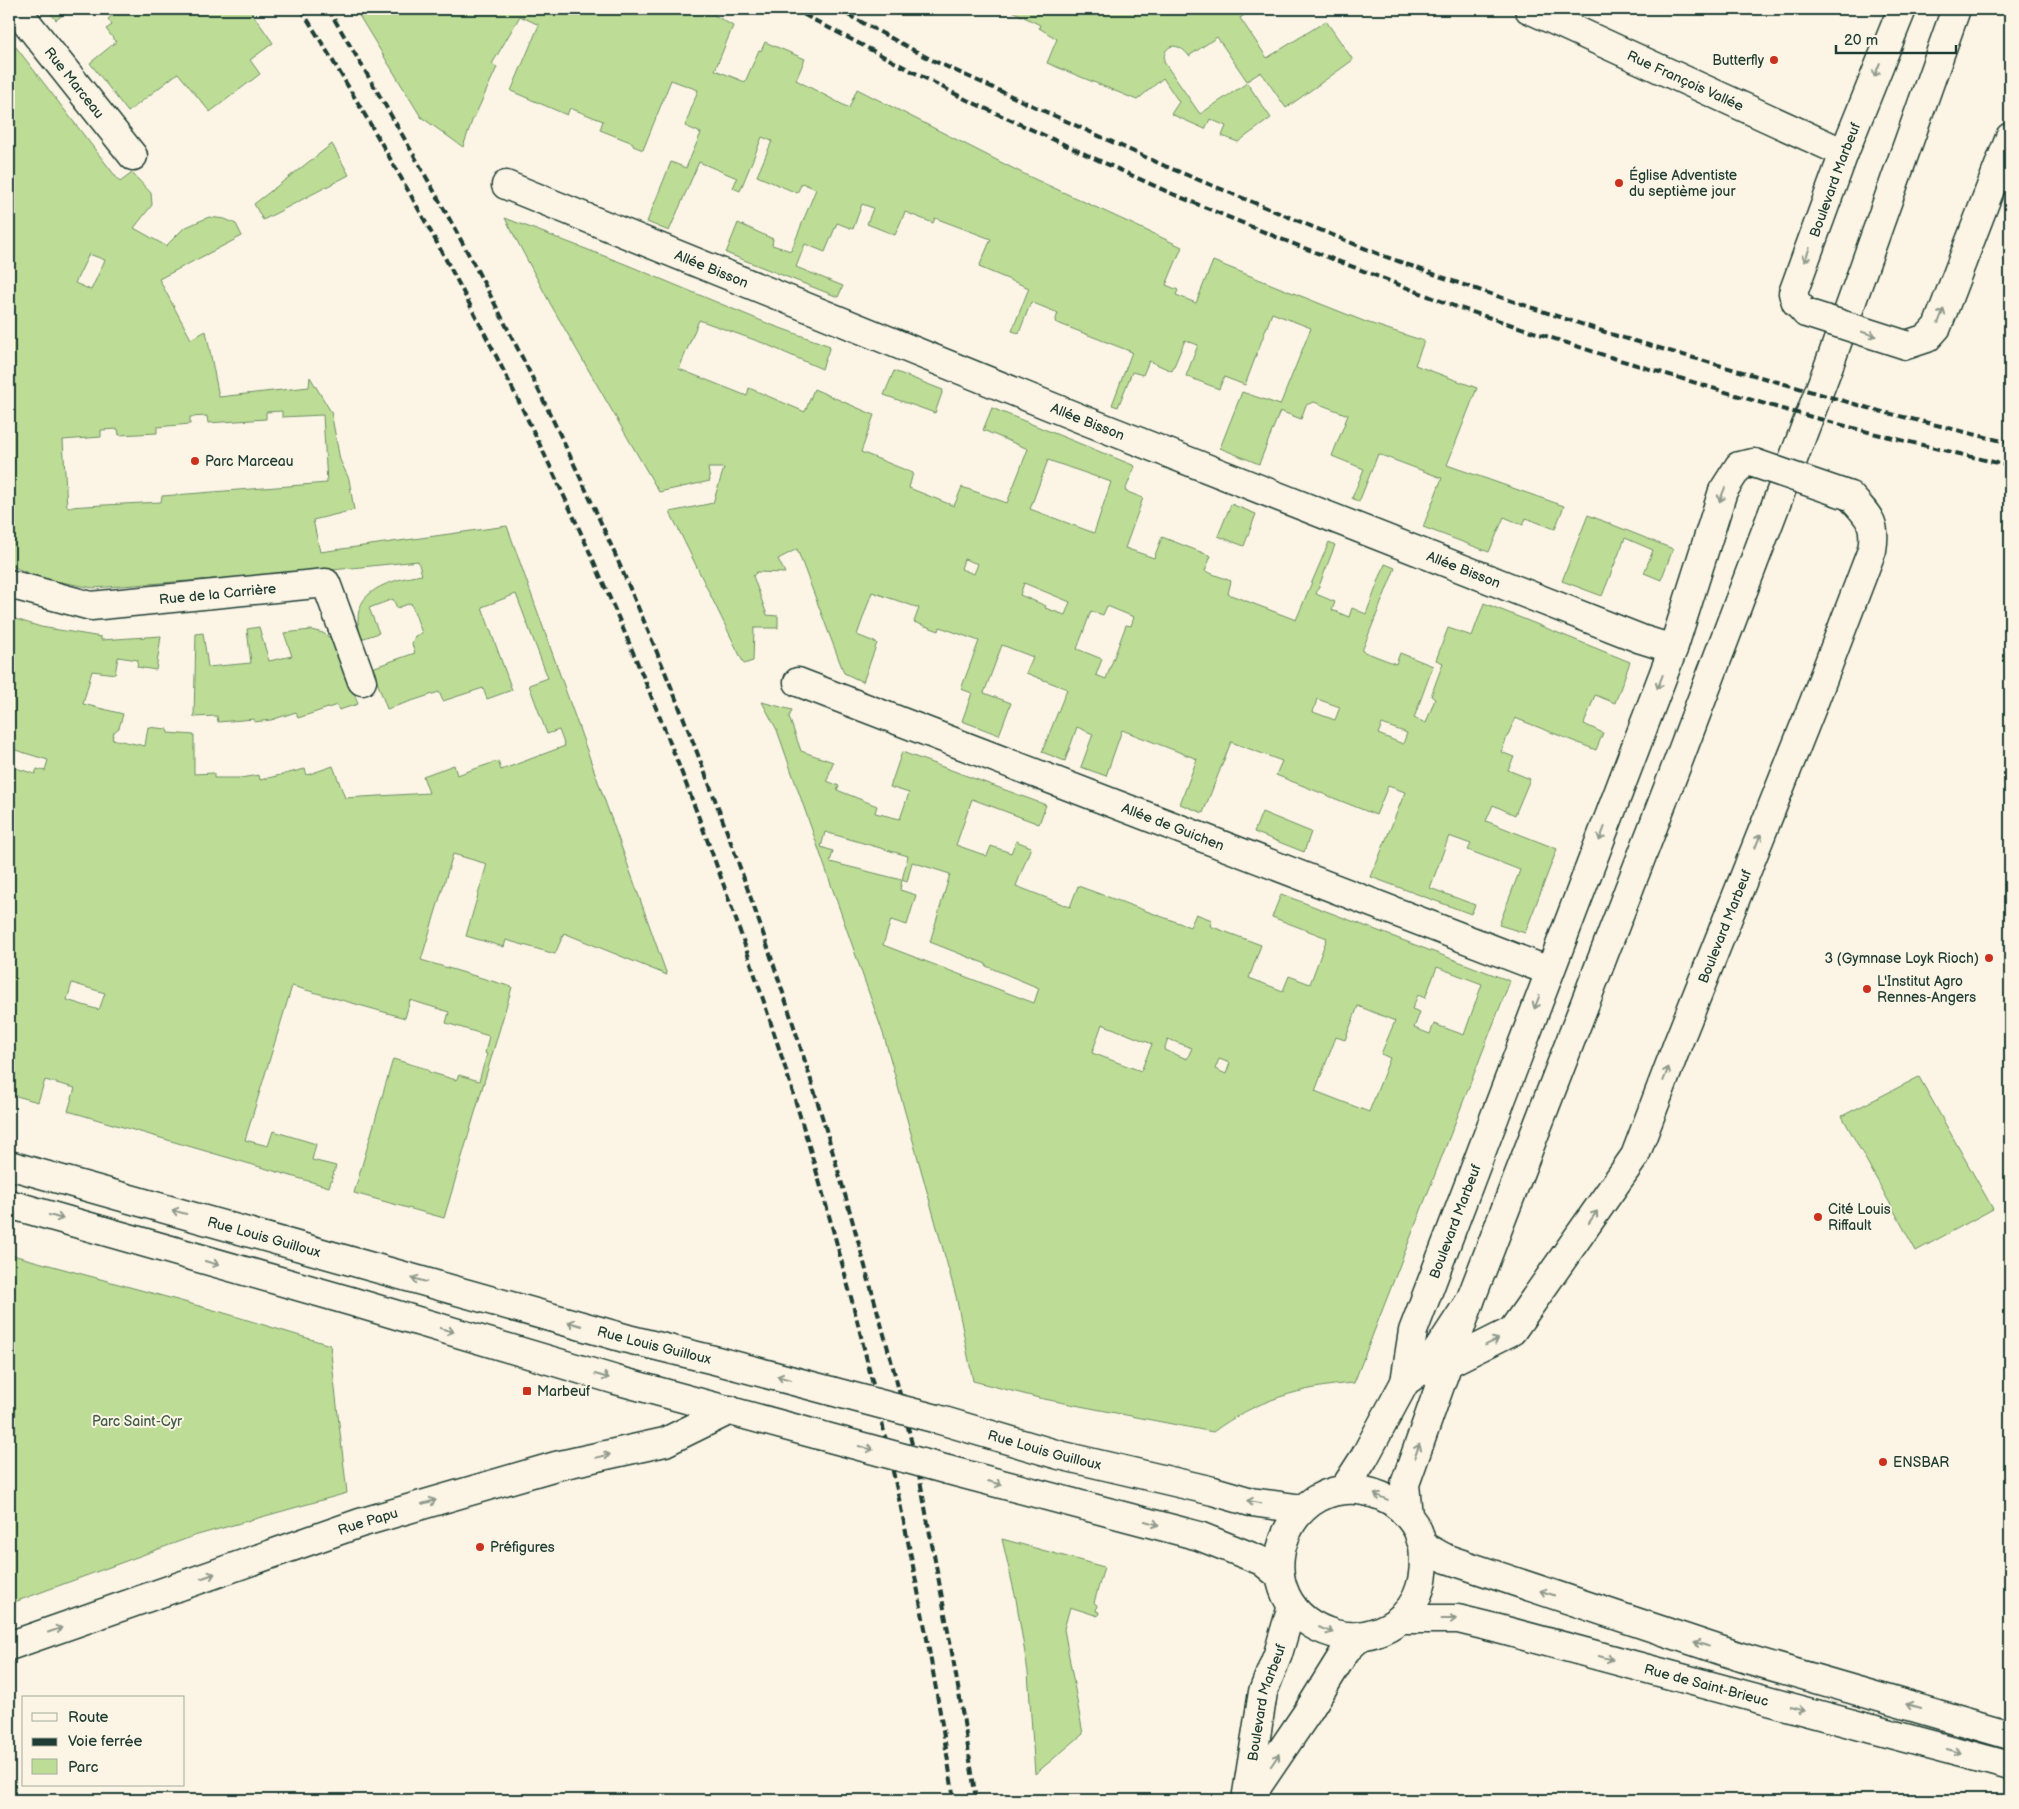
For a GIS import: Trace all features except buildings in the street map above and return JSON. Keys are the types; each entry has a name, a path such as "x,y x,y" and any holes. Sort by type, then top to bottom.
{"street":[{"name":"Rue Marceau","path":"16,9 133,156"},
{"name":"Rue François Vallée","path":"1528,9 1844,153"},
{"name":"Boulevard Marbeuf","path":"1902,9 1844,153 1793,294 1796,302 1806,313 1906,346 1927,338 1937,326 2010,137"},
{"name":"Boulevard Marbeuf","path":"1408,1516 1405,1484 1470,1301 1674,775 1832,356 1956,9"},
{"name":"Allée Bisson","path":"506,185 1079,418 1623,632 1673,649"},
{"name":"Boulevard Marbeuf","path":"1344,1489 1364,1458 1405,1382 1413,1332 1673,649 1723,492 1739,466 1754,463 1850,496 1870,517 1874,536 1872,550 1678,1043 1636,1156 1512,1331 1448,1363"},
{"name":"Rue de la Carrière","path":"9,584 91,606 326,583 362,680"},
{"name":"Allée de Guichen","path":"798,682 1549,971"},
{"name":"Rue Louis Guilloux","path":"9,1165 635,1341 937,1419 1059,1455 1213,1491 1251,1502 1302,1509"},
{"path":"9,1204 350,1301 616,1380 1199,1536 1262,1561 1280,1576"},
{"name":"Boulevard Marbeuf","path":"1405,1382 1428,1365 1470,1301"},
{"name":"Rue Papu","path":"9,1646 360,1522 556,1466 665,1442 730,1410"},
{"name":"Rue de Saint-Brieuc","path":"1344,1489 1359,1490 1383,1497 1395,1503 1408,1516 1417,1529 1423,1545 1425,1565 1422,1585 1414,1604 1400,1619 1388,1627 1361,1636 1341,1636 1322,1630 1306,1620 1292,1606 1284,1592 1280,1576 1279,1558 1283,1540 1291,1524 1302,1509 1318,1498 1344,1489"},
{"path":"1423,1545 1447,1559 1495,1576 1738,1656 2010,1734"},
{"name":"Boulevard Marbeuf","path":"1247,1800 1263,1692 1278,1654 1292,1606"},
{"name":"Rue de Saint-Brieuc","path":"1400,1619 1458,1619 2010,1766"},
{"name":"Boulevard Marbeuf","path":"1247,1800 1308,1713 1346,1650 1361,1636"}],"green space":[{"path":"47,9 71,9 56,20"},
{"path":"121,9 249,9 273,43 250,60 260,74 210,112 178,73 128,112 90,63 116,42 106,29 112,25 108,19"},
{"path":"355,9 704,9 733,26 715,70 745,82 759,50 761,51 765,42 805,59 796,80 849,108 857,89 1028,176 1182,247 1166,285 1178,290 1176,295 1196,303 1213,261 1366,322 1424,341 1415,365 1477,388 1447,465 1564,506 1555,529 1526,518 1523,525 1504,517 1489,552 1423,527 1442,478 1378,454 1359,502 1352,498 1364,469 1332,456 1348,415 1314,402 1306,405 1301,419 1280,411 1259,464 1220,448 1242,392 1280,405 1311,328 1272,313 1245,385 1224,377 1219,389 1186,376 1198,345 1185,340 1172,371 1149,361 1143,375 1132,372 1118,407 1112,405 1132,352 1055,322 1058,313 1031,302 1019,333 1012,331 1029,288 979,267 991,239 935,218 933,223 905,212 895,235 867,224 873,208 862,204 853,229 837,223 825,252 805,244 796,267 843,286 838,297 726,253 738,223 773,239 772,245 791,251 816,189 802,183 797,193 757,176 772,141 762,137 740,191 733,188 737,178 699,162 669,231 647,222 671,162 686,168 701,133 685,126 698,90 671,80 643,150 633,146 633,143 600,130 603,121 570,108 567,115 511,91 539,25 520,16 492,64 497,67 473,118 463,147 421,117"},
{"path":"1008,9 1253,9 1240,18 1267,58 1326,21 1353,60 1286,108 1261,72 1247,81 1217,37 1189,56 1181,48 1169,47 1164,55 1164,62 1200,114 1247,83 1271,118 1238,142 1222,136 1226,126 1210,119 1205,129 1171,114 1179,102 1163,78 1137,100 1047,63 1057,39 1039,28 1040,25"},
{"path":"9,38 120,182 132,173 151,193 152,205 134,228 166,246 184,228 209,217 225,219 236,224 242,236 159,279 191,339 206,331 219,397 309,387 310,377 331,412 340,460 349,479 354,510 313,520 320,552 507,526 667,975 564,933 555,954 506,940 504,947 466,936 487,864 453,854 421,960 512,987 444,1218 354,1193 393,1059 456,1080 459,1075 479,1081 487,1054 485,1053 489,1036 446,1023 449,1012 410,1000 405,1018 292,986 245,1140 268,1146 273,1131 316,1144 312,1160 336,1166 329,1187 68,1111 75,1088 45,1080 38,1102 9,1094 9,766 35,774 37,769 45,771 48,760 12,749 9,765 9,617 41,627 101,637 101,640 161,636 156,670 137,667 138,660 118,657 115,674 92,671 83,704 123,714 119,728 114,732 112,739 145,746 148,727 167,729 168,733 194,735 194,774 214,773 214,778 240,778 259,775 260,780 305,769 307,775 333,766 345,798 429,793 423,776 454,765 457,775 498,761 501,770 565,746 559,730 547,734 529,685 548,678 516,594 482,607 512,690 487,699 483,688 443,701 439,692 387,709 372,668 415,653 412,644 415,636 422,633 411,603 397,608 393,599 369,608 379,633 361,639 358,622 359,609 371,592 380,587 390,582 422,575 418,561 323,571 93,588 40,578 9,565","holes":["89,254 105,260 91,290 75,283","282,411 282,417 323,415 327,483 162,496 161,502 67,507 63,440 101,437 101,430 118,429 119,435 157,433 157,427 190,424 190,417 207,416 208,423 266,419 266,412","72,983 105,993 99,1010 67,1000"]},
{"path":"332,144 349,175 263,220 254,204"},
{"path":"505,218 625,264 769,324 830,346 822,369 763,343 699,320 679,369 747,396 749,388 805,412 814,389 874,415 861,452 913,473 909,488 954,506 962,487 1007,503 1028,449 983,430 992,408 1135,466 1125,491 1143,498 1125,548 1154,558 1162,537 1211,556 1205,571 1231,581 1228,594 1296,620 1329,542 1335,545 1316,594 1335,602 1332,610 1349,617 1352,608 1366,614 1385,564 1395,568 1362,651 1396,664 1400,653 1433,666 1414,718 1426,723 1435,699 1431,696 1443,663 1436,660 1448,628 1472,636 1484,603 1630,662 1615,703 1595,695 1584,724 1603,733 1596,750 1515,718 1501,752 1514,757 1508,770 1530,779 1515,815 1493,805 1486,821 1557,849 1525,933 1499,925 1520,870 1468,850 1471,844 1449,836 1430,888 1475,905 1471,914 1371,877 1405,792 1388,786 1376,815 1276,775 1282,761 1231,742 1203,813 1180,804 1197,759 1122,730 1106,776 1081,767 1093,734 1077,727 1065,761 1042,752 1067,689 1026,673 1033,657 1002,645 984,693 1011,703 999,735 962,721 972,693 961,689 979,641 940,627 939,631 914,622 919,608 872,592 857,635 877,643 863,682 844,673 797,549 778,559 785,573 757,572 753,576 767,615 778,616 778,628 754,628 753,661 744,664 670,512 713,503 724,468 708,468 710,481 659,492 551,305","holes":["1048,460 1111,482 1094,533 1030,509","964,559 978,564 974,574 961,569","1024,583 1070,602 1065,615 1045,608 1046,606 1020,595","1107,606 1134,617 1131,626 1126,625 1106,679 1096,675 1102,659 1077,649 1091,611 1103,615","1317,699 1340,707 1335,720 1313,712","1382,724 1407,733 1403,744 1378,734"]},
{"path":"894,371 943,390 935,413 884,395"},
{"path":"1231,504 1256,514 1244,546 1218,536"},
{"path":"1588,515 1673,549 1661,580 1644,573 1653,550 1625,538 1602,596 1562,581"},
{"path":"259,627 269,661 292,656 284,633 311,630 323,633 335,641 358,704 339,710 337,705 298,718 296,712 271,720 254,722 254,719 218,722 217,716 194,717 196,634 203,633 208,667 251,663 247,629"},
{"path":"762,702 792,710 789,717 801,751 833,762 827,781 839,786 837,790 877,806 875,813 900,819 909,793 890,787 902,752 1046,805 1039,824 972,799 956,845 987,856 991,846 1011,853 1016,841 1031,847 1016,886 1070,907 1078,886 1190,927 1196,914 1212,920 1210,926 1261,945 1249,978 1283,991 1289,976 1310,984 1327,938 1272,917 1281,894 1510,981 1354,1383 1316,1388 1280,1397 1246,1411 1213,1432 1039,1398 973,1381 956,1296 884,1036 777,730","holes":["825,832 908,856 902,880 830,862 833,851 821,847","912,862 950,874 930,942 986,964 986,966 1039,988 1034,1003 883,945 891,920 907,925 916,895 900,890 902,880 907,882","1437,967 1482,984 1464,1035 1434,1024 1430,1034 1414,1028 1420,1012 1412,1009 1418,995 1425,998","1358,1006 1395,1021 1381,1054 1390,1058 1369,1112 1315,1091 1336,1037 1345,1040","1102,1024 1152,1044 1141,1071 1092,1053","1168,1039 1192,1048 1187,1059 1164,1050","1219,1059 1230,1063 1226,1074 1215,1069"]},
{"path":"1262,812 1311,832 1304,852 1254,832"},
{"path":"1919,1077 1993,1209 1916,1251 1842,1116"},
{"name":"Parc Saint-Cyr","path":"9,1254 221,1312 330,1345 347,1493 194,1536 9,1604"},
{"path":"1002,1539 1104,1567 1094,1603 1097,1605 1096,1611 1099,1612 1098,1616 1070,1607 1064,1629 1083,1734 1035,1774 1028,1672 1016,1599"}],"railway":[{"path":"301,9 422,216 532,429 631,648 719,871 795,1099 859,1330 913,1564 954,1800"},
{"path":"328,9 444,209 525,362 599,519 646,625 730,840 769,949 804,1059 838,1170 896,1380 921,1487 966,1733 976,1800"},
{"path":"793,9 967,100 1168,192 1281,239 1454,306 1610,357 1782,409 2010,466"},
{"path":"837,9 932,60 1165,166 1381,255 1617,336 1879,411 2010,443"}],"place":[{"name":"Butterfly","path":"1774,60"},
{"name":"Église Adventiste du septième jour","path":"1619,183"},
{"name":"Parc Marceau","path":"195,461"},
{"name":"3 (Gymnase Loyk Rioch)","path":"1989,958"},
{"name":"L'Institut Agro Rennes-Angers","path":"1867,989"},
{"name":"Cité Louis Riffault","path":"1818,1217"},
{"name":"Marbeuf","path":"527,1391"},
{"name":"ENSBAR","path":"1883,1462"},
{"name":"Préfigures","path":"480,1547"}]}
